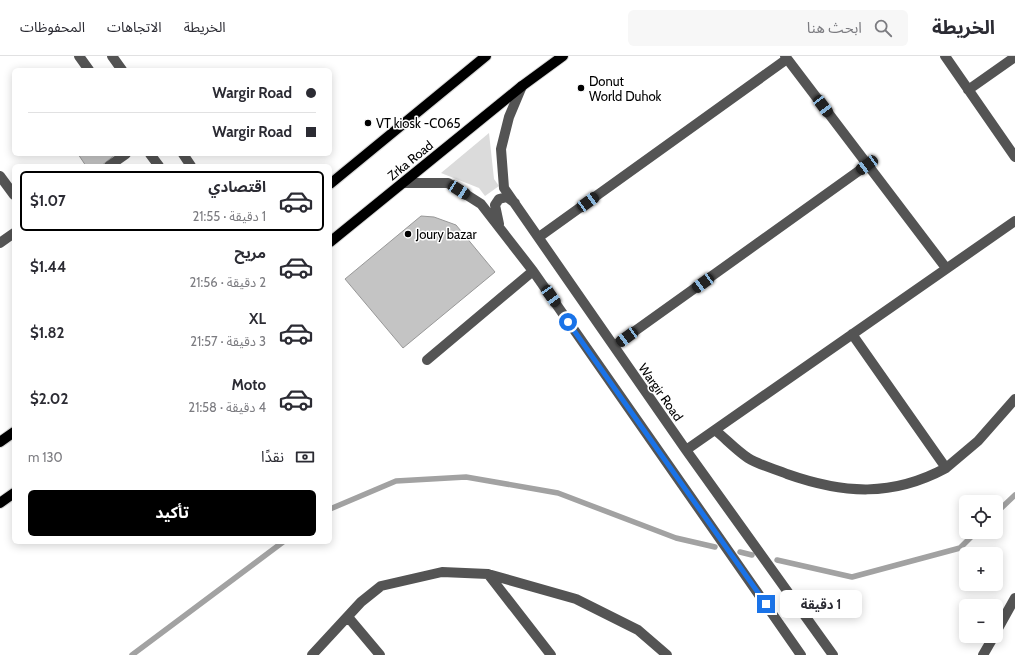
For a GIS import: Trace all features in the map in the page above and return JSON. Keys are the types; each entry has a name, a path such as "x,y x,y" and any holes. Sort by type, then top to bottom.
{"main road":[{"path":"332,182 486,56"},
{"name":"Zrka Road","path":"332,240 522,86 563,56"},
{"path":"0,442 12,433"},
{"path":"0,503 12,494"}],"street":[{"path":"79,56 88,68"},
{"path":"112,56 121,68"},
{"path":"945,56 1015,157"},
{"path":"539,237 786,57 946,268"},
{"path":"968,90 1015,57"},
{"name":"Wargir Road","path":"522,86 509,117 501,149 504,188 686,450 833,655"},
{"path":"112,164 123,156"},
{"path":"614,346 867,165"},
{"path":"0,176 12,192"},
{"path":"403,183 448,183 481,204 533,271 801,655"},
{"path":"499,226 495,205 498,199 507,197 515,203"},
{"path":"686,450 1015,221"},
{"path":"0,243 12,234"},
{"path":"427,360 533,271"},
{"path":"852,334 946,468"},
{"path":"715,430 749,458 805,480 836,488 865,490 896,487 927,478 946,468 978,441 1015,399"},
{"path":"312,655 361,602 381,586 442,572 488,574 576,599 638,630 667,655"},
{"path":"488,574 551,655"},
{"path":"1003,619 1015,598"},
{"path":"348,617 380,655"},
{"path":"983,655 990,643"}],"shaded area":[{"path":"489,133 494,179 499,186 485,196 479,188 441,173"}],"building":[{"path":"79,156 114,156 104,164 85,164"},
{"path":"421,216 434,217 456,225 495,272 403,348 345,279"}],"waterway":[{"path":"332,508 396,481 466,477 558,493 676,538 715,547"},
{"path":"1003,506 1015,495"},
{"path":"777,560 852,577 960,548 969,539"},
{"path":"132,655 280,544"},
{"path":"740,552 752,555"}],"place":[{"name":"Donut World Duhok","path":"581,88"},
{"name":"VT kiosk -C065","path":"368,123"},
{"name":"Joury bazar","path":"408,234"}],"route":[{"path":"568,322 766,604"}]}
